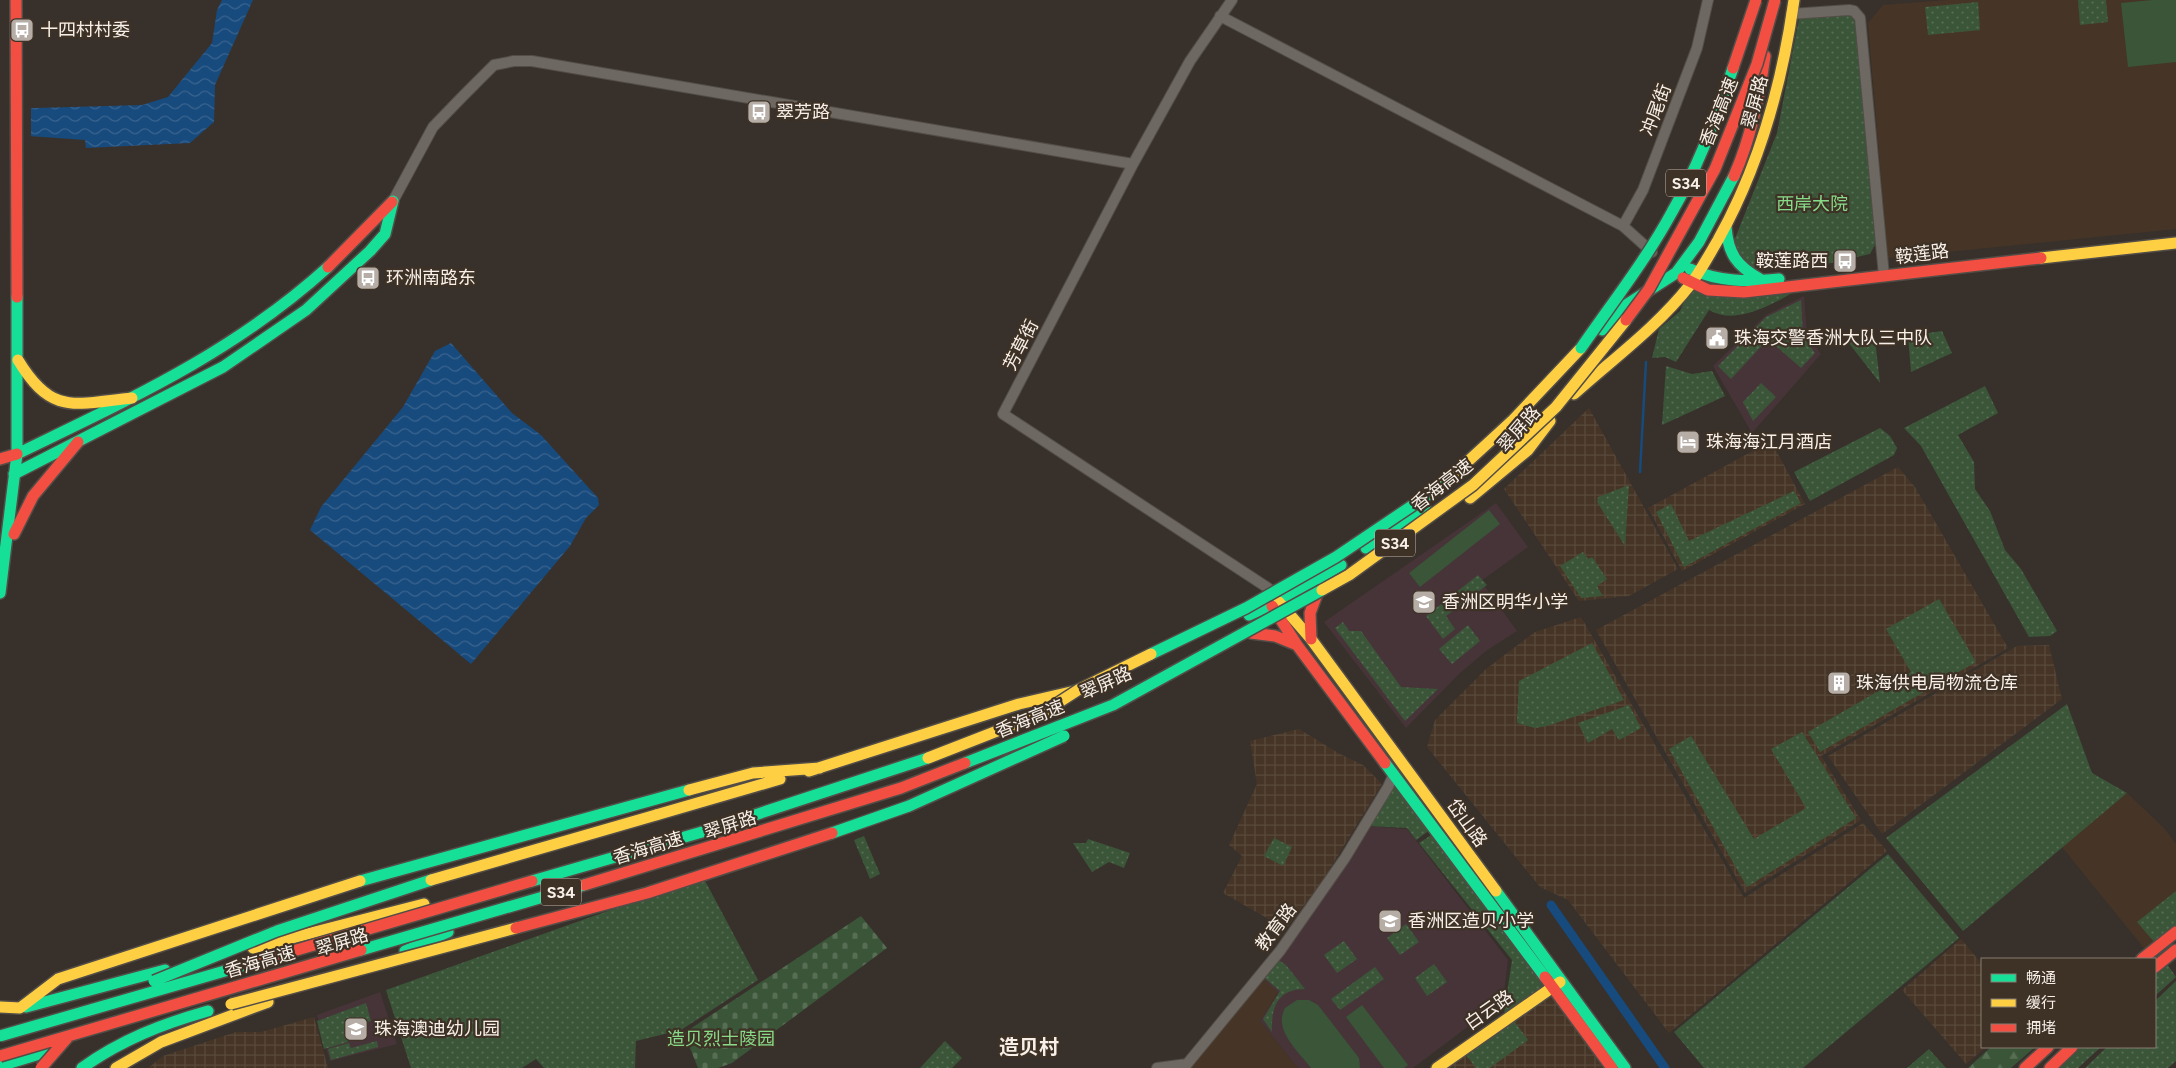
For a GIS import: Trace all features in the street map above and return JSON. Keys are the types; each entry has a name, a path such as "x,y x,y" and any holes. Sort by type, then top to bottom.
{"main road":[{"path":"0,593 17,454 18,139 16,0"},
{"name":"香海高速","path":"0,1036 709,830 858,783 1041,714 1078,690 1246,608 1336,557 1440,487 1497,437 1545,391 1581,348 1612,305 1672,211 1719,111 1756,0"},
{"name":"香海高速","path":"0,1056 601,880 901,788 1113,705 1349,574 1467,490 1556,408 1649,289 1689,219 1737,118 1757,64 1774,0"},
{"name":"翠屏路","path":"0,1014 651,844 830,786 1026,713 1098,685 1275,603 1343,564 1466,476 1546,394 1623,307 1679,269 1699,242 1724,198 1743,155 1760,93 1774,0"},
{"name":"翠屏路","path":"0,1066 695,855 846,805 1016,741 1118,698 1285,616 1426,531 1494,479 1528,450 1561,406 1674,304 1691,284 1726,227 1757,160 1784,64 1794,0"},
{"path":"1743,155 1757,160"},
{"path":"0,459 17,454 132,398 202,361 281,307 357,242 393,201"},
{"path":"0,478 14,474 223,367 306,310 386,234 393,201"},
{"path":"1726,227 1730,255 1743,270 1762,280"},
{"name":"鞍莲路","path":"1679,269 1691,284 1702,290 1728,293 2176,235"},
{"name":"鞍莲路","path":"1679,269 1698,272 1710,278 1726,281 1762,280 1884,272 2176,243"},
{"path":"18,359 30,379 46,396 57,401 84,402 132,398"},
{"path":"4,562 19,518 34,492 78,442"},
{"path":"1311,639 1310,613 1316,597"},
{"name":"岱山路","path":"1275,603 1285,616 1311,639 1557,984 1612,1068"},
{"name":"岱山路","path":"1285,616 1298,645 1394,774 1557,984 1625,1068"},
{"path":"1251,633 1275,636 1298,645"},
{"path":"41,1068 81,1023 126,994 215,953 306,920 408,888 820,768 1019,704 1078,690"},
{"path":"82,1068 118,1043 145,1031 231,1004 647,893 760,858 909,806 1056,742 1113,705"},
{"path":"0,1007 20,1008 58,979 402,868 753,773 820,768"},
{"path":"116,1068 160,1042 254,1007 349,977 464,924"},
{"path":"2143,958 2176,932"},
{"path":"2156,966 2176,950"},
{"name":"白云路","path":"1437,1068 1557,984"},
{"path":"2026,1068 2047,1048"},
{"path":"2052,1067 2071,1048"}],"street":[{"name":"芳草街","path":"1232,0 1190,61 1133,164 1003,414 1268,588 1275,603"},
{"name":"冲尾街","path":"1623,226 1643,190 1697,48 1708,0"},
{"path":"1792,14 1849,10 1854,11 1860,18 1884,272"},
{"path":"1220,16 1623,226 1679,269"},
{"path":"393,201 433,127 494,65 514,61 532,61 1133,164"},
{"name":"教育路","path":"1157,1068 1187,1064 1280,951 1344,858 1394,774"}],"shaded area":[{"path":"1947,0 2176,0 2176,229 1888,258 1868,23 1883,5"},
{"path":"1804,296 1807,334 1821,354 1752,433 1713,366 1766,315"},
{"path":"1589,408 1678,569 1629,596 1579,601 1504,489"},
{"path":"1771,441 1805,504 1682,571 1648,508"},
{"path":"1898,467 1915,487 2008,648 1821,756 1861,820 1745,893 1596,630"},
{"name":"香洲区明华小学","path":"1496,503 1528,547 1481,581 1517,631 1486,651 1459,674 1406,728 1324,622"},
{"path":"1581,617 1744,898 1863,823 1887,851 1669,1033 1568,900 1540,887 1427,747 1435,720 1486,669 1535,632"},
{"path":"2049,645 2062,699 1882,834 1828,756 2017,646"},
{"path":"1299,729 1340,754 1363,765 1382,784 1321,883 1286,929 1223,893 1242,856 1229,845 1257,784 1250,741"},
{"path":"2127,793 2164,828 2176,844 2176,932 2148,953 2062,847"},
{"name":"香洲区造贝小学","path":"1365,826 1407,829 1508,960 1503,1000 1413,1068 1298,1068 1260,1021 1278,993 1260,975"},
{"path":"1961,939 1981,963 1981,1048 1985,1048 1966,1064 1902,990"},
{"path":"1260,975 1278,992 1260,1021 1298,1068 1190,1068"},
{"path":"1555,990 1611,1068 1445,1068"},
{"name":"珠海澳迪幼儿园","path":"380,992 397,1044 330,1061 317,1015"},
{"path":"314,1017 328,1068 148,1068 163,1056 236,1032 261,1032"}],"green space":[{"path":"2078,0 2106,0 2108,22 2080,25"},
{"path":"2176,0 2176,62 2128,67 2121,3"},
{"path":"1978,2 1980,30 1928,35 1925,7"},
{"name":"西岸大院","path":"1855,13 1876,243 1870,254 1826,264 1790,262 1753,267 1740,258 1734,241 1777,133 1799,19"},
{"path":"1693,283 1808,284 1773,304 1746,314 1721,315 1709,310 1676,362 1665,357 1652,358 1659,329 1680,311"},
{"path":"1801,300 1803,336 1815,353 1801,368 1768,339 1731,379 1718,366 1766,317"},
{"path":"1942,331 1952,353 1911,372 1908,336"},
{"path":"1875,339 1880,383 1848,342"},
{"path":"1666,366 1692,374 1712,371 1725,396 1662,425"},
{"path":"1761,383 1776,397 1753,421 1743,402"},
{"path":"1985,386 1998,413 1958,435 1974,462 1975,489 1990,511 2005,550 2021,569 2057,631 2050,636 2029,637 1921,446 1904,428"},
{"path":"1880,428 1890,436 1897,448 1894,455 1810,501 1794,472"},
{"path":"1629,485 1625,546 1597,502 1598,497"},
{"path":"1794,491 1801,503 1684,567 1656,512 1671,504 1689,541"},
{"path":"1489,510 1500,524 1420,587 1409,573"},
{"path":"1583,552 1588,559 1592,557 1607,579 1597,586 1603,596 1581,598 1560,566"},
{"path":"1478,575 1487,585 1446,616 1455,629 1443,639 1426,616"},
{"path":"1939,599 1976,662 1820,752 1808,732 1911,672 1886,629"},
{"path":"1343,622 1349,631 1361,631 1401,687 1438,689 1405,721 1335,628"},
{"path":"1468,625 1480,641 1452,664 1439,649"},
{"path":"1592,643 1624,700 1547,726 1535,728 1517,723 1519,681"},
{"path":"2067,704 2092,773 2127,793 1963,931 1886,838"},
{"path":"1629,705 1641,728 1619,740 1612,729 1588,743 1578,723"},
{"path":"1802,732 1856,818 1747,887 1669,749 1691,736 1754,839 1806,808 1771,749"},
{"path":"1401,768 1440,823 1416,840 1407,828 1368,826"},
{"path":"1442,828 1554,984 1503,1020 1512,960 1419,843"},
{"path":"864,836 880,874 870,879 854,840"},
{"path":"1274,838 1292,847 1283,866 1264,856"},
{"path":"1088,839 1130,853 1124,868 1109,862 1092,872 1073,843 1086,843"},
{"path":"1888,854 1959,938 1803,1068 1704,1068 1674,1032"},
{"path":"703,877 758,980 681,1030 636,1041 635,1068 544,1068 536,1059 522,1068 411,1068 386,990"},
{"path":"2176,891 2176,926 2155,943 2137,922"},
{"name":"造贝烈士陵园","path":"861,916 887,948 732,1063 718,1068 698,1068 684,1033"},
{"path":"1406,924 1419,942 1400,955 1387,938"},
{"path":"1344,941 1357,959 1337,973 1324,955"},
{"path":"1277,959 1286,965 1305,989 1288,992 1282,996 1273,1015 1272,1032 1263,1019 1280,991 1262,976"},
{"path":"2165,961 2176,977 2156,995 2156,970"},
{"path":"1434,964 1447,982 1427,996 1415,978"},
{"path":"1375,967 1384,979 1340,1010 1331,999"},
{"path":"2176,981 2176,1061 2168,1068 2085,1068 2106,1048 2156,1048 2156,1000"},
{"path":"1297,1000 1309,1000 1318,1005 1359,1058 1360,1068 1311,1068 1289,1040 1282,1024 1285,1008"},
{"path":"366,1003 371,1021 344,1028 348,1042 324,1049 317,1021"},
{"path":"1362,1005 1408,1065 1404,1068 1384,1068 1346,1017"},
{"path":"1514,1021 1528,1040 1490,1068 1476,1068 1466,1055"},
{"path":"377,1041 378,1047 331,1060 328,1049 349,1043 351,1048"},
{"path":"945,1041 962,1058 952,1068 920,1068"},
{"path":"1990,1048 2034,1048 2011,1068 1968,1068"},
{"path":"2075,1048 2100,1048 2078,1068 2059,1068"},
{"path":"1929,1049 1946,1068 1907,1068"}],"water":[{"path":"222,0 253,0 215,85 214,122 190,143 86,148 85,140 0,134 0,109 142,105 168,97 212,43 217,10"},
{"path":"451,343 512,413 541,435 598,498 599,505 586,518 570,546 471,664 310,530 321,507 403,407 435,351"}],"pier":[{"path":"31,105 31,139 0,136 0,106"}],"waterway":[{"path":"1640,472 1646,362"},
{"path":"1551,905 1665,1068"}],"traffic: fast":[{"path":"1581,348 1662,230 1706,142 1733,68"},
{"path":"1602,330 1623,307 1676,273 1699,242 1734,176"},
{"path":"14,474 223,367 306,310 370,251 385,234 393,201"},
{"path":"1726,227 1729,245 1735,258 1745,269 1760,279"},
{"path":"17,454 100,414 218,349 255,325 328,267"},
{"path":"1690,269 1723,279 1756,281 1779,279"},
{"path":"0,593 17,454 17,297"},
{"path":"1151,654 1246,608 1336,557 1440,487"},
{"path":"1366,548 1425,507"},
{"path":"1249,615 1278,602 1341,565"},
{"path":"965,763 1113,705 1322,590"},
{"path":"832,833 909,806 1064,736"},
{"path":"532,881 709,830 928,758"},
{"path":"1385,763 1545,977"},
{"path":"360,881 689,790"},
{"path":"154,981 277,931 431,880"},
{"path":"361,950 584,885"},
{"path":"1496,891 1625,1068"},
{"path":"405,951 448,932"},
{"path":"0,1036 249,964"},
{"path":"26,1007 165,970"},
{"path":"82,1068 112,1049 142,1034 174,1021 208,1011"},
{"path":"0,1066 46,1052"}],"traffic: slow":[{"path":"1574,394 1663,315 1694,280 1718,240 1746,183 1767,124 1783,63 1794,0"},
{"path":"2041,258 2176,243"},
{"path":"1322,590 1349,575 1473,485 1556,407 1626,320"},
{"path":"1440,487 1513,420 1581,348"},
{"path":"18,360 30,378 42,390 54,398 66,402 79,403 132,398"},
{"path":"1470,498 1528,450 1550,421"},
{"path":"1279,602 1311,639 1496,891"},
{"path":"928,758 1041,714 1078,690 1151,654"},
{"path":"809,771 1019,704 1075,691"},
{"path":"689,790 753,773 820,768"},
{"path":"656,815 780,779"},
{"path":"431,880 656,815"},
{"path":"0,1007 20,1008 58,979 360,881"},
{"path":"253,948 424,904"},
{"path":"231,1004 516,928"},
{"path":"1437,1068 1560,982"},
{"path":"116,1068 161,1042 268,1002"}],"traffic: jam":[{"path":"16,0 17,297"},
{"path":"1733,68 1756,0"},
{"path":"1626,320 1649,289 1715,169 1757,64 1775,0"},
{"path":"1734,176 1754,117 1765,56"},
{"path":"328,267 392,202"},
{"path":"1683,278 1708,290 1744,292 2041,258"},
{"path":"14,534 33,496 78,442"},
{"path":"0,459 17,454"},
{"path":"1311,639 1310,613 1316,597"},
{"path":"1272,606 1297,645 1385,763"},
{"path":"1251,633 1275,636 1297,645"},
{"path":"584,885 901,788 965,763"},
{"path":"516,928 647,893 832,833"},
{"path":"249,964 532,881"},
{"path":"2143,958 2176,932"},
{"path":"0,1056 361,950"},
{"path":"2156,966 2176,950"},
{"path":"1545,977 1612,1068"},
{"path":"41,1068 69,1036"},
{"path":"2025,1068 2047,1048"},
{"path":"2050,1068 2071,1048"}],"place":[{"name":"十四村村委","path":"22,30"},
{"name":"翠芳路","path":"759,112"},
{"name":"鞍莲路西","path":"1845,261"},
{"name":"环洲南路东","path":"368,278"},
{"name":"珠海交警香洲大队三中队","path":"1717,338"},
{"name":"珠海海江月酒店","path":"1688,442"},
{"name":"香洲区明华小学","path":"1424,602"},
{"name":"珠海供电局物流仓库","path":"1839,683"},
{"name":"香洲区造贝小学","path":"1390,921"},
{"name":"珠海澳迪幼儿园","path":"356,1029"}],"district":[{"name":"造贝村","path":"1029,1047"}]}
